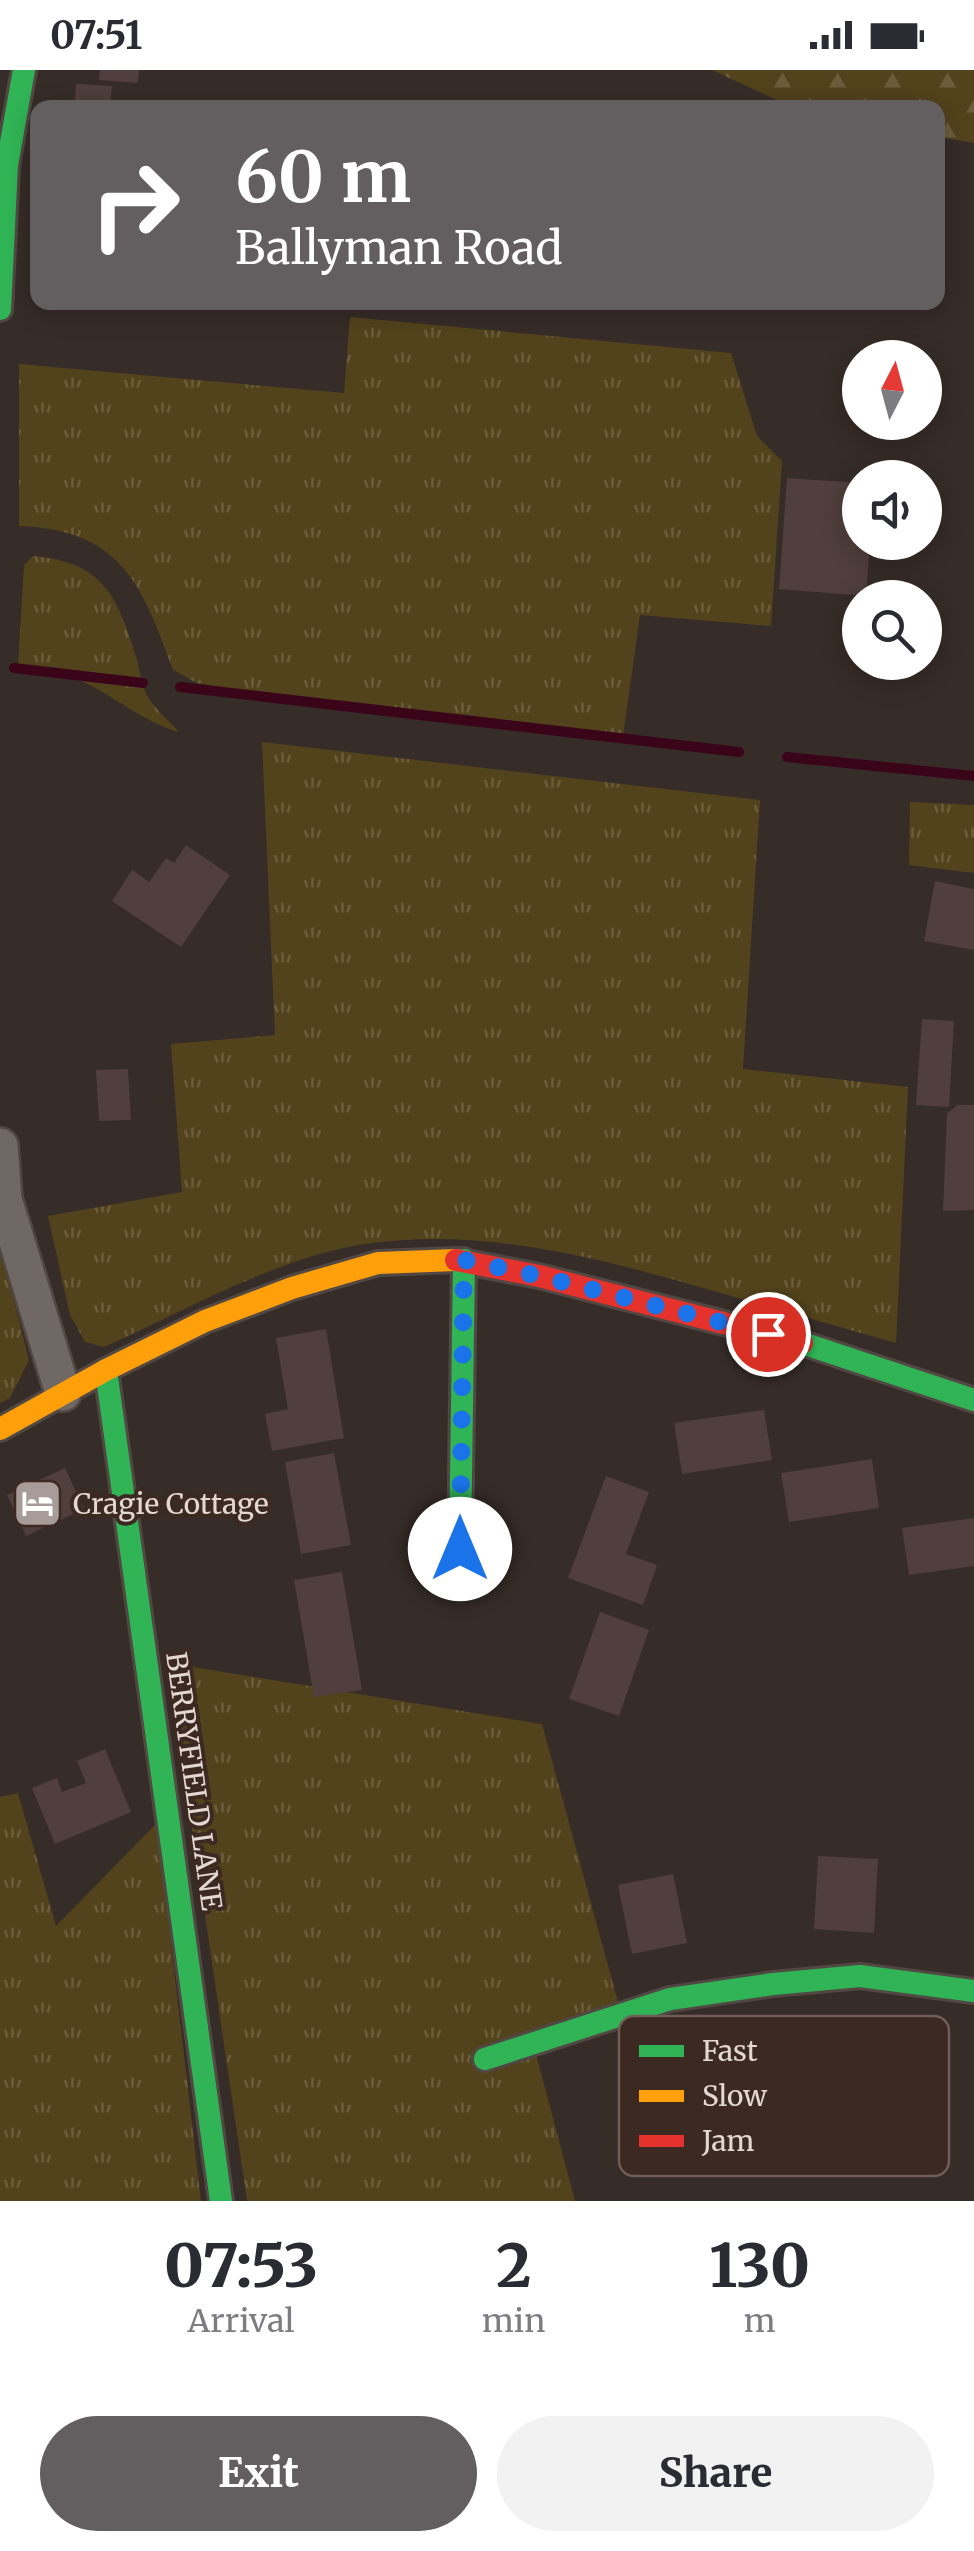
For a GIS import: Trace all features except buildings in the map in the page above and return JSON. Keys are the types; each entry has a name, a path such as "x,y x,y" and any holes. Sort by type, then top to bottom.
{"street":[{"path":"0,309 7,165 24,70"},
{"path":"0,1146 4,1199 63,1393"},
{"path":"0,1429 206,1320 292,1288 378,1263 464,1260 800,1342 974,1400"},
{"path":"460,1549 464,1260"},
{"name":"BERRYFIELD LANE","path":"106,1370 220,2201"},
{"path":"485,2060 670,1999 773,1984 860,1976 974,1991"}],"green space":[{"path":"712,70 974,70 974,143 945,138 945,100 777,100"},
{"path":"350,317 731,353 757,436 782,461 771,626 640,615 623,736 259,694 197,683 173,670 150,612 123,567 82,538 19,526 19,364 344,393"},
{"path":"33,556 77,566 105,587 123,618 146,693 179,732 80,681 18,665 24,565"},
{"path":"262,742 760,800 743,1069 908,1087 896,1343 583,1257 499,1243 414,1239 338,1249 303,1259 104,1347 85,1342 70,1315 48,1216 182,1192 171,1044 275,1035"},
{"path":"910,802 974,805 974,873 909,865"},
{"path":"0,1246 29,1360 10,1398 0,1403"},
{"path":"168,1663 542,1724 618,2002 536,2054 575,2201 247,2201"},
{"path":"18,1793 56,1926 157,1823 201,2201 0,2201 0,1797"}],"waterway":[{"path":"14,668 143,683"},
{"path":"180,687 739,752"},
{"path":"787,757 974,776"}],"traffic: fast":[{"path":"0,309 7,165 24,70"},
{"path":"460,1549 464,1260"},
{"path":"802,1343 974,1400"},
{"path":"106,1370 221,2201"},
{"path":"485,2059 670,1999 773,1984 860,1976 974,1991"}],"traffic: slow":[{"path":"0,1429 205,1321 292,1288 378,1263 456,1260"}],"traffic: jam":[{"path":"456,1260 539,1276 802,1343"}],"place":[{"name":"Cragie Cottage","path":"38,1504"}],"route":[{"path":"460,1549 464,1260 768,1334"}]}
